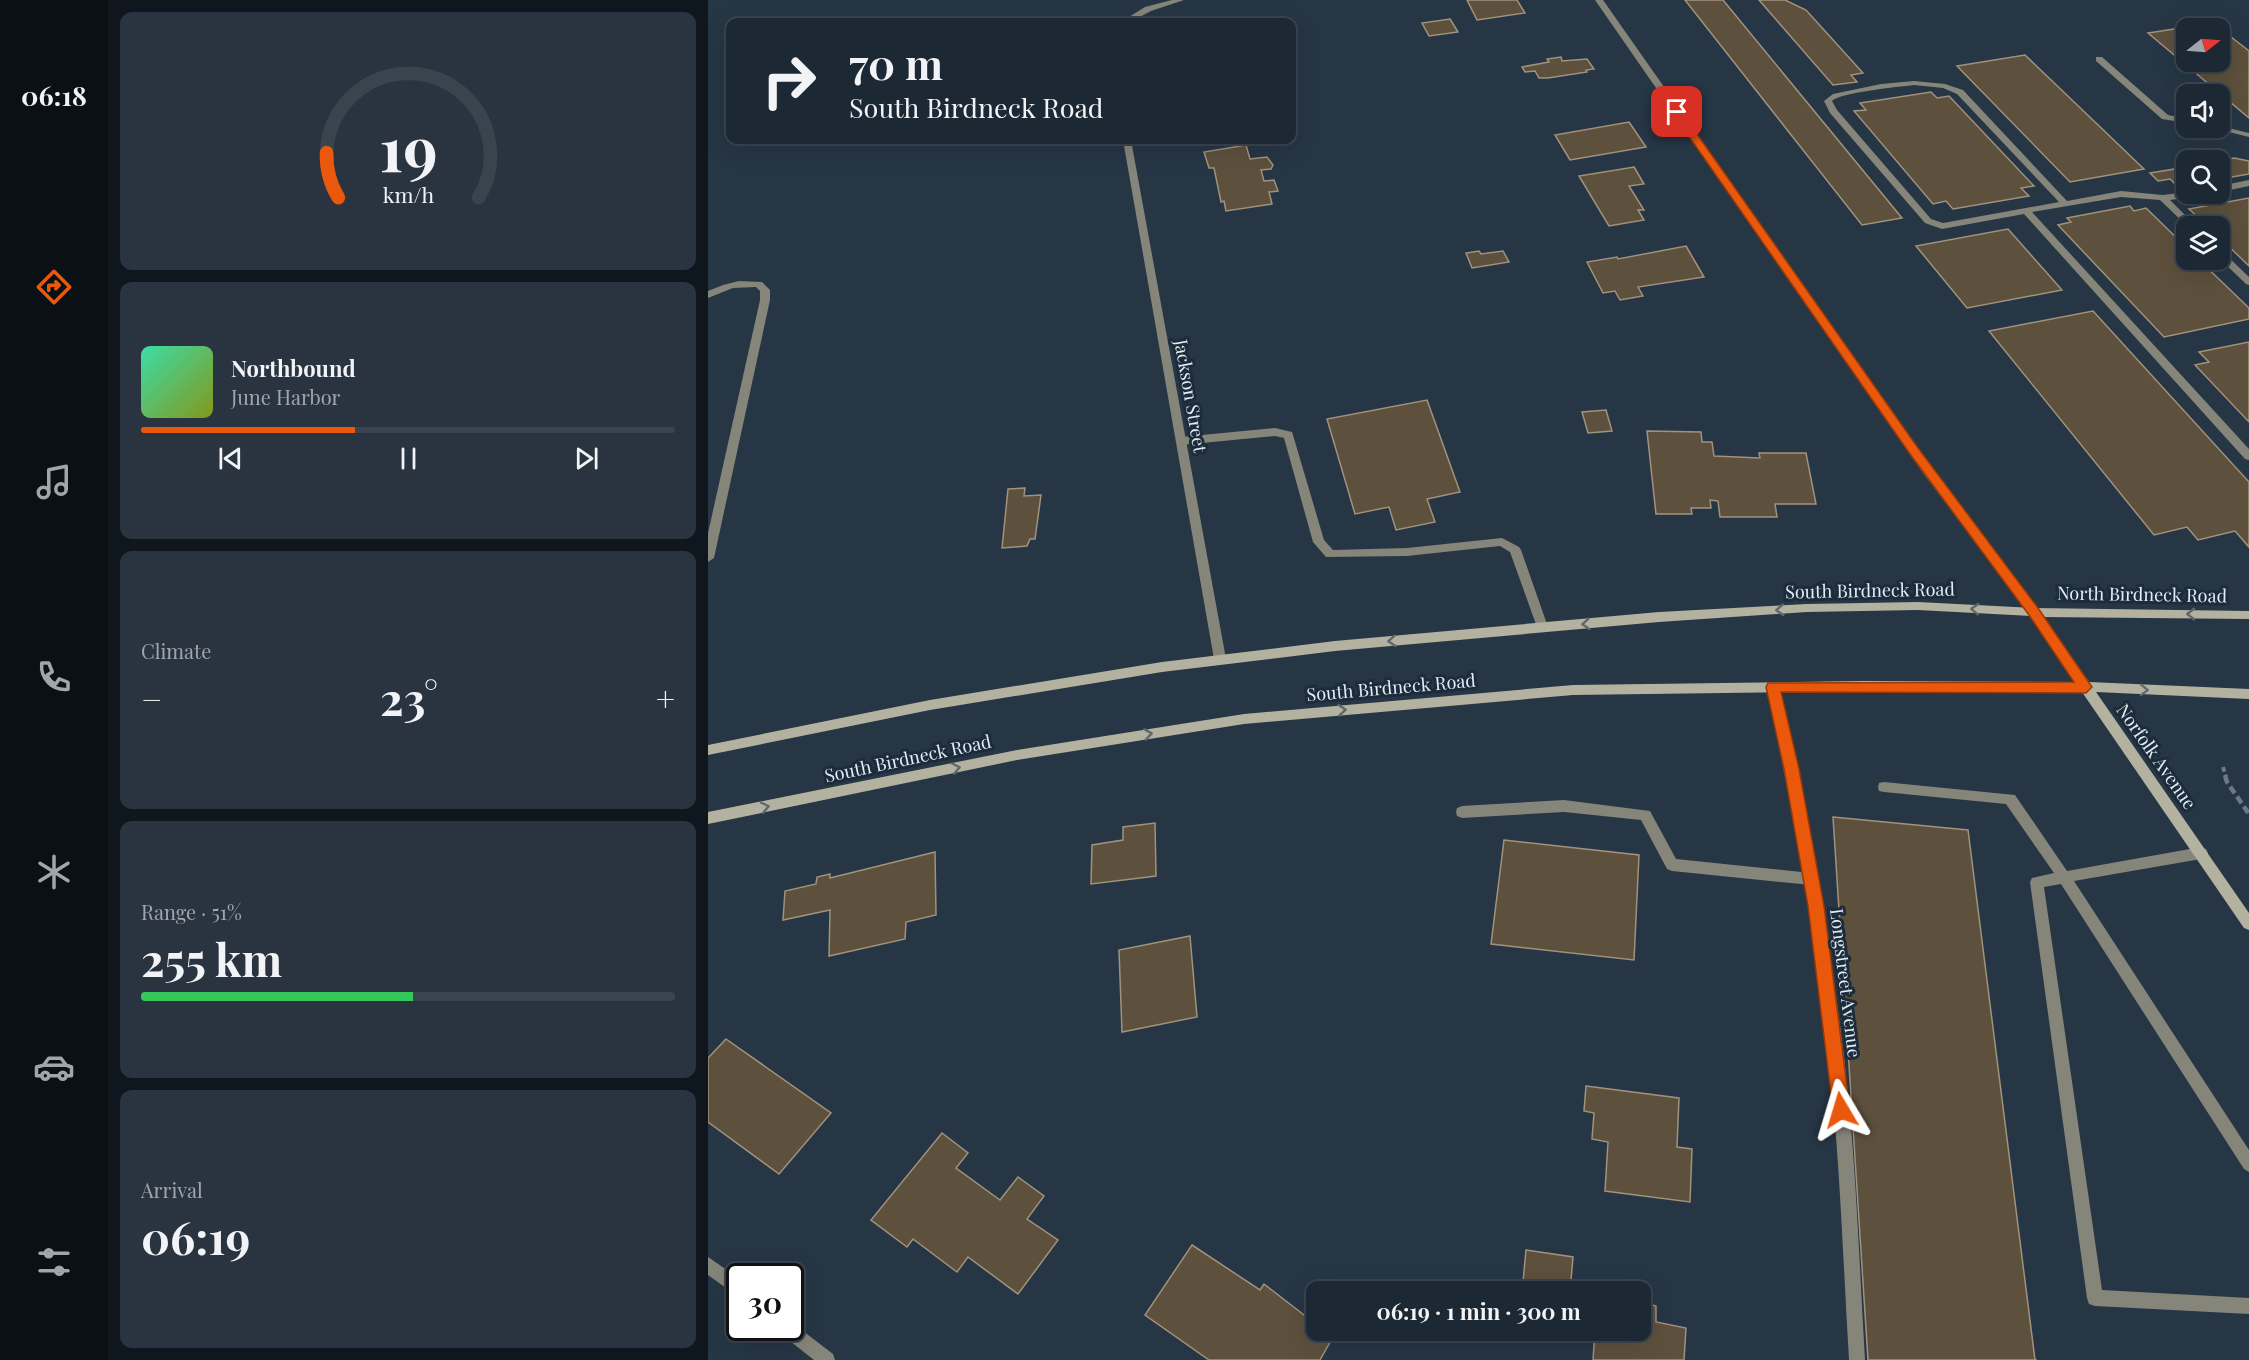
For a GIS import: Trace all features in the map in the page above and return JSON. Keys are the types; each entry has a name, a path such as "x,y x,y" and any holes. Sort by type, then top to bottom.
{"main road":[{"name":"South Birdneck Road","path":"708,750 942,703 1069,681 1220,659 1542,627 1807,608 1918,606 2034,612"},
{"name":"North Birdneck Road","path":"2034,612 2249,615"},
{"name":"Norfolk Avenue","path":"2034,612 2249,924"},
{"name":"South Birdneck Road","path":"708,818 1017,755 1244,719 1573,690 1773,687 2086,687"},
{"path":"2086,687 2249,694"}],"street":[{"path":"1132,18 1148,9 1180,0"},
{"path":"1599,0 1914,451 2034,612"},
{"path":"2099,59 2165,117 2176,119"},
{"path":"2066,205 1960,92 1948,86 1896,85 1833,96 1828,101 1833,111 1928,221 1942,226 2027,212 2066,205 2121,194 2163,198 2176,196"},
{"path":"2230,131 2249,135"},
{"name":"Jackson Street","path":"1128,144 1220,659"},
{"path":"2230,187 2249,183"},
{"path":"2163,198 2182,216"},
{"path":"2027,212 2249,456"},
{"path":"2230,264 2249,282"},
{"path":"708,295 726,286 743,283 759,284 765,290 765,300 708,558"},
{"path":"1181,441 1275,432 1288,435 1319,542 1330,554 1407,552 1502,542 1515,550 1542,627"},
{"name":"Longstreet Avenue","path":"1773,687 1811,879 1841,1110 1857,1360"},
{"path":"1884,786 2010,800 2064,878 2249,1164"},
{"path":"1462,812 1564,806 1645,815 1672,865 1811,879"},
{"path":"2201,853 2037,882 2095,1298 2249,1306"},
{"path":"708,1264 726,1279"},
{"path":"803,1341 827,1360"}],"path":[{"path":"2223,767 2227,782 2249,814"}],"building":[{"path":"1467,0 1517,0 1525,13 1477,20"},
{"path":"1685,0 1723,0 1902,218 1862,225"},
{"path":"1759,0 1785,0 1806,10 1863,73 1851,75 1857,82 1833,85"},
{"path":"1450,19 1458,32 1429,36 1422,23"},
{"path":"2176,29 2176,57 2148,33"},
{"path":"2230,36 2249,51 2249,118 2230,102 2230,84 2209,84 2194,72 2230,72"},
{"path":"2025,55 2144,169 2070,182 1957,66"},
{"path":"1561,57 1562,61 1587,59 1594,69 1586,70 1587,72 1539,78 1535,71 1525,72 1522,67 1549,62 1547,59"},
{"path":"1931,92 1937,98 1949,96 2034,186 2021,188 2029,196 1953,209 1946,201 1933,204 1854,111 1866,110 1860,103"},
{"path":"1629,122 1646,147 1570,160 1555,135"},
{"path":"1246,145 1250,159 1267,157 1273,165 1271,169 1261,170 1264,181 1274,180 1278,191 1269,192 1272,204 1226,211 1224,201 1221,202 1214,168 1209,168 1204,152"},
{"path":"2230,159 2249,161 2249,174 2230,177"},
{"path":"1634,167 1644,184 1629,186 1644,210 1638,210 1644,220 1609,226 1579,176"},
{"path":"2176,169 2176,185 2170,179 2158,181 2150,173"},
{"path":"2249,198 2249,266 2230,248 2230,216 2196,216 2189,209 2230,204 2230,201"},
{"path":"2130,206 2134,211 2146,208 2176,237 2176,270 2209,270 2249,308 2249,319 2164,337 2058,225 2071,222 2067,218"},
{"path":"2008,229 2062,290 1967,308 1916,246"},
{"path":"1686,246 1704,277 1638,287 1643,296 1620,300 1615,291 1603,293 1587,262 1617,257 1618,259"},
{"path":"1479,251 1481,254 1503,251 1509,262 1472,268 1466,253"},
{"path":"2093,311 2249,482 2249,547 2235,531 2198,540 2187,527 2154,535 1989,331"},
{"path":"2249,342 2249,422 2195,365 2209,362 2199,352"},
{"path":"1427,400 1460,492 1427,499 1435,522 1396,530 1389,507 1355,514 1327,419"},
{"path":"1606,410 1612,431 1588,433 1582,412"},
{"path":"1647,431 1701,432 1702,442 1712,442 1714,456 1760,458 1759,453 1806,453 1816,504 1775,504 1777,517 1720,517 1718,501 1710,500 1711,508 1691,508 1692,514 1656,514"},
{"path":"1025,488 1024,496 1041,495 1035,539 1030,539 1027,546 1002,548 1008,489"},
{"path":"1833,817 1968,830 2035,1360 1868,1360"},
{"path":"1155,823 1156,876 1091,884 1092,845 1123,840 1123,827"},
{"path":"1504,840 1639,855 1634,960 1491,944"},
{"path":"935,852 936,915 906,922 905,939 829,956 830,910 783,920 785,891 816,884 817,877 830,874 830,878"},
{"path":"1190,936 1197,1017 1122,1032 1119,950"},
{"path":"726,1039 831,1113 779,1174 708,1122 708,1058"},
{"path":"1586,1086 1679,1098 1677,1147 1692,1149 1690,1202 1605,1191 1608,1142 1592,1139 1594,1113 1584,1111"},
{"path":"942,1133 968,1153 956,1168 1000,1200 1018,1177 1044,1196 1027,1219 1058,1240 1018,1294 968,1257 957,1272 913,1239 907,1247 871,1220"},
{"path":"1192,1245 1260,1290 1264,1284 1306,1316 1306,1341 1331,1341 1320,1360 1209,1360 1145,1315"},
{"path":"1526,1250 1573,1257 1571,1281 1523,1281"},
{"path":"1651,1305 1656,1306 1656,1322 1686,1328 1684,1360 1593,1360 1594,1341 1651,1341"}],"route":[{"path":"1677,112 1914,451 2034,612 2086,687 1773,687 1791,769 1816,906 1841,1110"}]}
